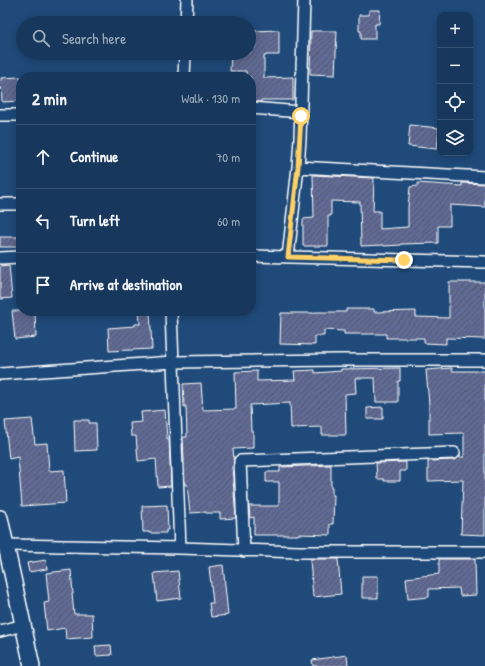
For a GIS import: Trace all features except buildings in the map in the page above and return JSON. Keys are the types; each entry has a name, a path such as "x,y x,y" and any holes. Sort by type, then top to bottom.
{"street":[{"path":"186,16 187,0"},
{"path":"288,257 298,167 304,0"},
{"path":"184,72 185,60"},
{"path":"256,108 301,112"},
{"path":"0,115 16,115"},
{"path":"298,167 485,177"},
{"path":"0,204 16,204"},
{"path":"256,256 485,262"},
{"path":"0,258 16,257"},
{"path":"171,316 180,548"},
{"path":"0,374 173,362 485,360"},
{"path":"244,551 240,461 454,453"},
{"path":"0,518 32,666"},
{"path":"6,544 299,552 485,552"},
{"path":"0,631 24,625"}],"route":[{"path":"301,116 298,167 288,257 404,260"}]}
